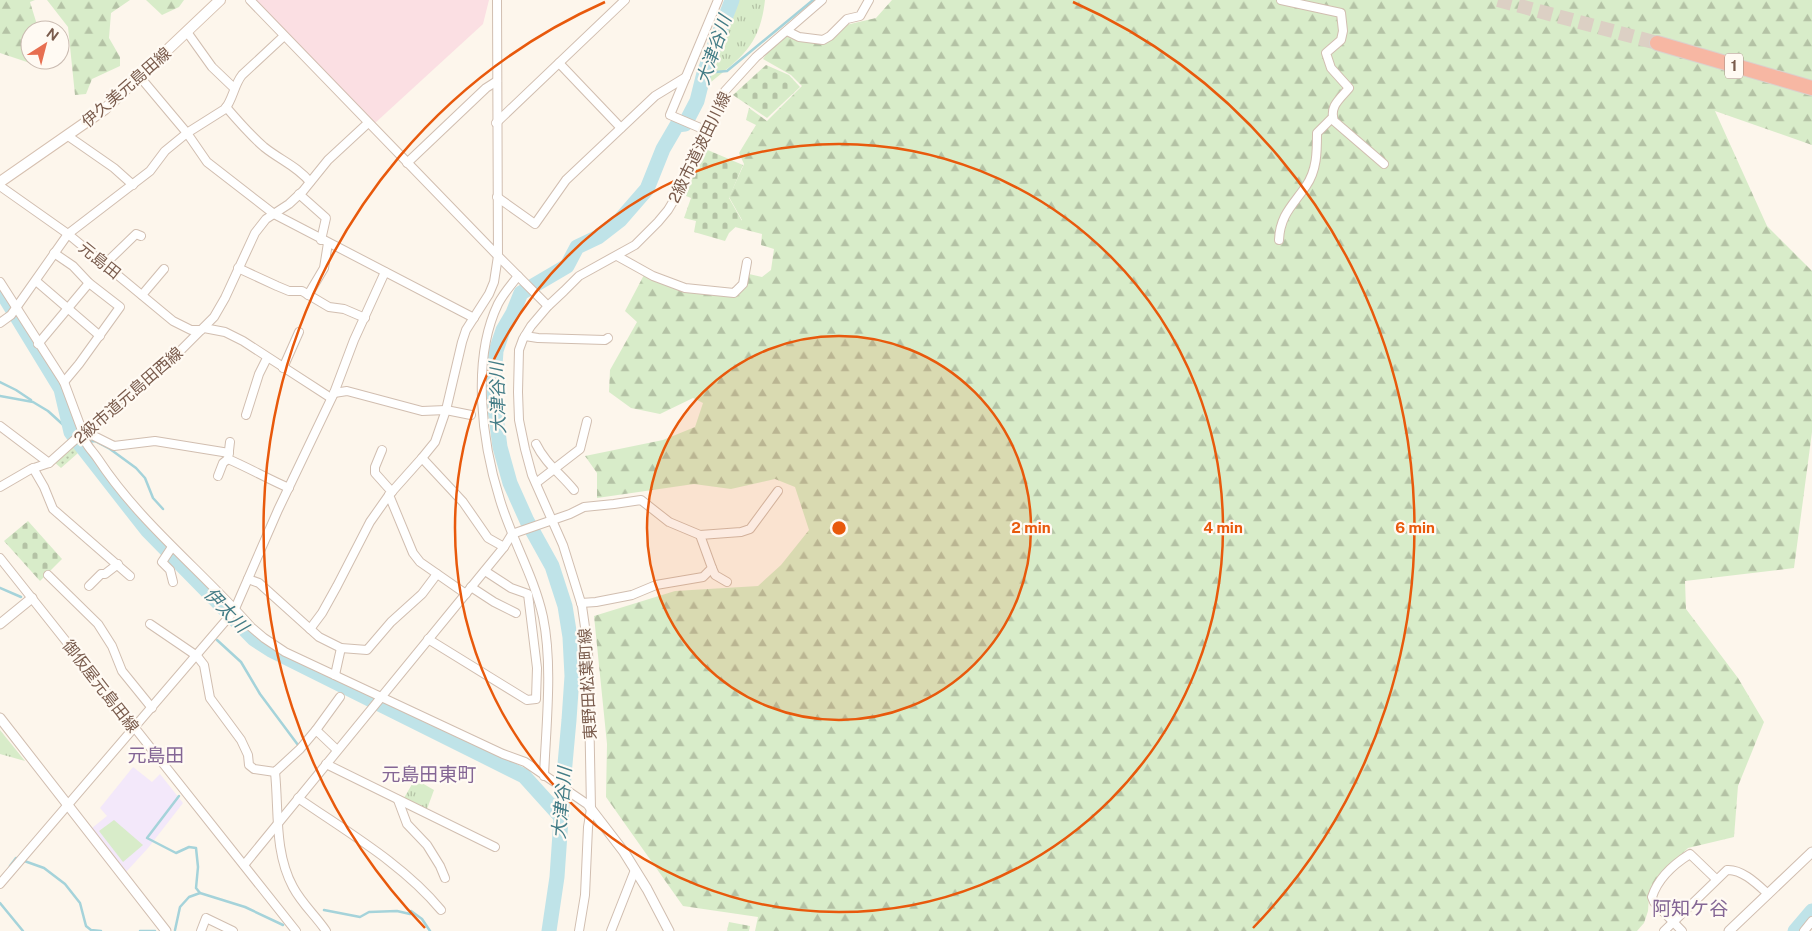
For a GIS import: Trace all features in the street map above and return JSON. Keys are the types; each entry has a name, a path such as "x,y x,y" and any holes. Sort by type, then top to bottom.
{"highway":[{"name":"1","path":"1657,43 1812,88"}],"main road":[{"name":"伊久美元島田線","path":"0,182 105,109 220,0"}],"street":[{"path":"250,0 548,306"},
{"path":"310,629 322,613 370,522 390,494 434,442 446,410 466,330 490,294 494,282 498,256 497,0"},
{"path":"496,123 625,0"},
{"path":"705,130 670,114 718,0"},
{"name":"2級市道波田川線","path":"548,306 580,276 617,256 647,234 668,210 677,195 724,91 746,67 822,0"},
{"path":"787,31 799,37 822,40 830,36 847,19 860,16 870,0"},
{"path":"1281,0 1341,13 1344,31 1341,40 1326,53 1331,68 1349,88 1332,107 1334,121 1384,164"},
{"path":"188,32 212,67 234,88"},
{"path":"0,323 14,311 68,234 150,171 165,151 186,133 220,113 226,107 242,75 284,36"},
{"path":"560,63 622,128"},
{"path":"140,77 208,162 274,214 474,318"},
{"path":"497,197 535,224 566,180 654,96 686,78"},
{"path":"407,163 486,88 497,81"},
{"path":"226,107 263,146 300,170 310,182"},
{"path":"1279,240 1282,220 1294,200 1307,185 1314,170 1317,155 1316,133 1333,117"},
{"name":"2級市道元島田西線","path":"0,488 33,468 49,463 118,400 157,374 214,318 255,233 266,219 299,194 328,160 368,123"},
{"path":"68,136 114,168 133,185"},
{"name":"元島田","path":"0,186 68,234 173,321 191,330 202,329 225,332 333,396"},
{"path":"299,194 326,218 324,268 308,296"},
{"path":"105,264 136,234 141,236"},
{"path":"54,253 73,266 89,283 120,307 64,382"},
{"path":"617,256 653,276 685,288 734,293 743,284 747,262"},
{"path":"238,268 277,286 302,292 329,307 344,309 365,318"},
{"path":"142,295 164,269"},
{"path":"0,884 235,610 288,488 333,396 354,340 385,272"},
{"path":"519,278 504,293 492,320 487,338 482,381 486,443 500,501 531,576 543,617 548,653 545,777"},
{"path":"0,282 14,311 64,382 84,442 135,507 228,604 264,638 285,652 380,698 525,762 589,807 636,870 669,931"},
{"path":"36,282 100,336"},
{"path":"38,344 89,283"},
{"name":"東野田松葉町線","path":"548,306 525,336 519,350 519,420 525,449 536,483 550,520 563,545 581,603 588,648 589,807 585,895 578,931"},
{"path":"283,368 299,332"},
{"path":"525,336 605,340 608,338"},
{"path":"246,415 258,374 267,358"},
{"path":"333,396 347,391 422,411 446,410 471,415"},
{"path":"536,483 580,449 587,422"},
{"path":"2,431 49,463"},
{"path":"82,434 94,436 114,446 155,441 229,456 270,480 288,488"},
{"path":"218,476 223,463 229,456 230,442"},
{"path":"536,444 541,456 574,490"},
{"path":"382,450 375,467 375,472 390,494 413,553 420,562 437,574 516,613"},
{"path":"422,458 463,502 488,538 504,548"},
{"path":"33,468 44,487 53,509 130,576"},
{"path":"244,865 504,548 513,534 570,514 584,507 641,500 670,522 700,535 741,532 750,529 778,490"},
{"path":"700,535 715,575 728,582"},
{"path":"172,547 162,562 170,570 173,582"},
{"name":"御仮屋元島田線","path":"0,558 296,931"},
{"path":"89,586 101,574 106,574 118,564"},
{"path":"581,603 632,595 656,585 703,578 712,568"},
{"path":"428,639 527,700 536,700 537,668 528,594 511,588 485,571"},
{"path":"248,579 259,583 319,637 341,648 366,650 390,622 422,594 437,574"},
{"path":"48,575 98,624 112,646 122,671 152,708"},
{"path":"0,624 32,598"},
{"path":"150,624 197,656 204,666 210,698 240,740 248,755 249,764 254,769 275,772"},
{"path":"334,675 341,648"},
{"path":"275,772 300,749 340,697"},
{"path":"0,718 166,931"},
{"path":"316,730 337,750"},
{"path":"326,764 495,847"},
{"path":"275,772 278,834 284,868 304,904 326,931"},
{"path":"298,798 378,853 429,896 441,910"},
{"path":"398,800 407,824 427,845 438,861 445,878"},
{"path":"1729,931 1812,852"},
{"path":"1682,931 1654,902 1652,896 1654,890 1673,866 1690,854 1716,879"},
{"path":"611,931 636,870"},
{"path":"1664,931 1726,870 1732,870 1754,881 1768,894"},
{"path":"201,931 206,918 233,931"},
{"path":"1804,931 1812,921"}],"shaded area":[{"path":"254,0 489,0 483,24 375,123"},
{"path":"133,767 152,782 160,774 183,803 148,848 126,872 92,828 107,816 100,808"}],"green space":[{"path":"0,0 35,0 30,2 36,20 20,20 20,60 0,53"},
{"path":"47,0 130,0 111,13 109,38 120,57 120,66 92,79 86,94 75,95 70,46 70,20 63,20"},
{"path":"146,0 184,0 179,7 162,15"},
{"path":"738,0 765,0 759,28 754,39 741,57 710,83 706,80 734,15"},
{"path":"892,0 1812,0 1812,145 1715,111 1767,226 1812,271 1812,432 1794,568 1685,581 1686,609 1738,678 1764,722 1738,786 1734,837 1688,848 1671,865 1649,896 1648,911 1644,923 1637,931 755,931 758,917 683,906 606,797 607,744 594,616 675,591 758,586 781,565 809,530 795,487 775,479 731,489 694,484 597,498 597,473 585,456 663,440 695,427 703,403 693,398 660,414 631,408 609,392 610,370 637,322 625,311 645,273 663,282 735,295 745,285 749,274 762,277 771,270 774,249 761,245 762,234 735,227 742,220 729,197 744,164 739,153 756,125 746,120 749,108 767,121 802,86 791,75 763,59 787,32 819,43 846,25 876,18"},
{"path":"766,65 789,75 800,87 767,118 733,95"},
{"path":"703,148 743,165 729,198 742,221 729,233 725,241 694,232 696,221 684,218 691,198 686,196"},
{"path":"73,444 78,453 61,468 53,461"},
{"path":"28,521 62,559 40,581 4,541"},
{"path":"0,730 25,761 0,754"},
{"path":"415,779 434,790 427,809 404,798"},
{"path":"114,820 143,845 123,862 99,831"},
{"path":"729,922 750,926 749,931 727,931"}],"waterway":[{"name":"大津谷川","path":"549,931 557,877 569,720 572,676 570,637 565,606 552,566 527,521 510,483 500,447 495,409 496,351 503,330 513,313 521,293 567,266 577,247 598,237 620,220 647,189 663,149 677,125 685,124 697,101 704,73 732,0"},
{"path":"704,73 727,71 813,0"},
{"name":"伊太川","path":"0,289 61,389 71,432 147,530 254,639 271,650 524,776 561,817"},
{"path":"0,382 31,400"},
{"path":"0,396 33,402 48,411 71,432"},
{"path":"79,443 95,441 110,449 136,468 145,478 153,498 163,509"},
{"path":"0,588 21,597"},
{"path":"217,640 241,662 260,694 298,745"},
{"path":"179,796 147,838 176,853 189,847 196,848 198,867 196,888 200,893"},
{"path":"10,866 16,858 44,868 65,884 80,903 86,926 91,930 101,931"},
{"path":"175,930 180,907 189,897 200,893 245,907 283,925"},
{"path":"0,903 23,931"},
{"path":"324,910 360,917 369,912 397,911 410,914 411,911 422,919 430,931"},
{"path":"1795,931 1812,911"},
{"path":"140,931 155,931"}],"tunnel":[{"path":"1498,0 1657,43"}],"district":[{"name":"元島田","path":"156,755"},
{"name":"元島田東町","path":"429,774"},
{"name":"阿知ケ谷","path":"1690,908"}]}
